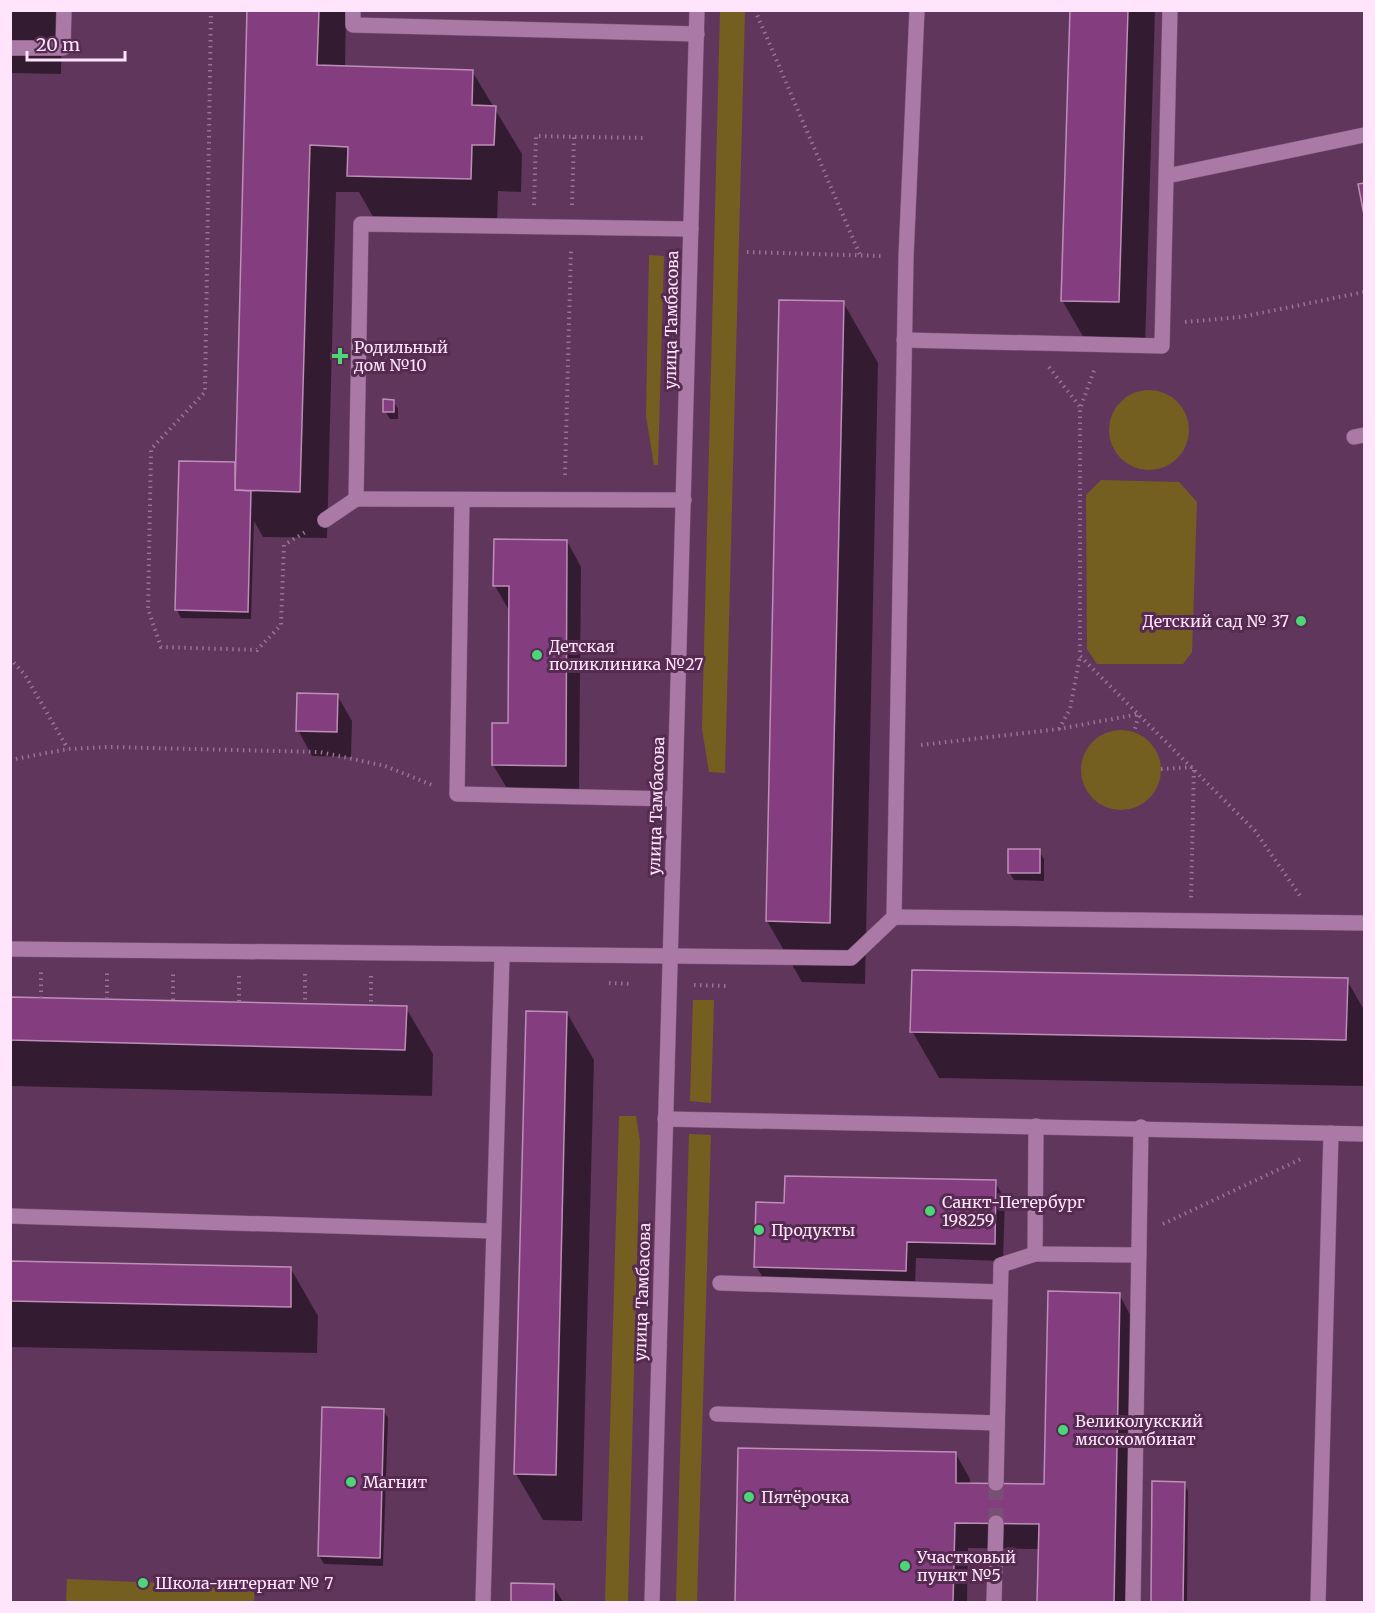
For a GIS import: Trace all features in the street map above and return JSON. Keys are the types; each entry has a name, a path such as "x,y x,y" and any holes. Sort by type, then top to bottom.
{"street":[{"path":"10,48 63,48 64,10"},
{"path":"353,10 353,26 697,34"},
{"name":"улица Тамбасова","path":"652,1602 697,10"},
{"path":"10,949 851,958 894,916 906,257 917,10"},
{"path":"904,340 1162,346 1170,10"},
{"path":"1167,176 1365,135"},
{"path":"357,499 361,224 691,229"},
{"path":"326,520 357,499 684,500"},
{"path":"462,500 458,794 674,799"},
{"path":"894,916 1365,923"},
{"path":"483,1602 502,956"},
{"path":"665,1119 1141,1127 1331,1139 1365,1134"},
{"path":"1035,1254 1036,1126"},
{"path":"1133,1602 1141,1127"},
{"path":"1318,1602 1331,1139"},
{"path":"10,1216 493,1231"},
{"path":"996,1483 1001,1265 1035,1254 1139,1255"},
{"path":"720,1283 1000,1292"},
{"path":"717,1414 997,1423"},
{"path":"994,1602 996,1523"}],"path":[{"path":"211,10 205,392 151,449 148,609 161,647 257,650 281,625 284,544 326,520"},
{"path":"755,10 860,255"},
{"path":"535,180 536,136 644,138"},
{"path":"565,485 574,137"},
{"path":"747,252 906,257"},
{"path":"1163,324 1241,317 1365,292"},
{"path":"1030,343 1080,407"},
{"path":"1059,729 1070,710 1080,656 1080,407 1104,344"},
{"path":"1080,656 1194,767 1255,831 1319,922"},
{"path":"10,658 25,675 68,749"},
{"path":"897,745 933,745 1059,729 1139,714"},
{"path":"1134,732 1139,714"},
{"path":"10,760 68,749 320,752 385,766 458,794"},
{"path":"1161,769 1194,767"},
{"path":"1191,921 1194,767"},
{"path":"609,983 632,984"},
{"path":"692,985 726,986"},
{"path":"1140,1236 1331,1139"}],"shaded area":[{"path":"745,10 725,773 709,772 702,729 720,11"},
{"path":"649,255 664,256 658,465 654,465 646,416"},
{"path":"1149,390 1164,393 1177,402 1186,415 1189,430 1186,445 1177,458 1164,467 1149,470 1134,467 1121,458 1112,445 1109,430 1112,415 1121,402 1134,393"},
{"path":"1101,480 1179,482 1197,502 1192,652 1183,664 1097,664 1087,649 1086,495"},
{"path":"1121,730 1136,733 1149,742 1158,755 1161,770 1158,785 1149,798 1136,807 1121,810 1106,807 1093,798 1084,785 1081,770 1084,755 1093,742 1106,733"},
{"path":"693,1000 714,1000 711,1103 690,1101"},
{"path":"619,1116 636,1116 640,1141 628,1602 605,1602"},
{"path":"689,1134 711,1135 697,1602 676,1602"},
{"path":"67,1579 255,1587 254,1602 66,1602"}],"building":[{"path":"247,10 319,10 317,65 473,70 472,105 496,106 494,145 472,145 471,179 347,176 348,147 310,145 300,492 235,490"},
{"path":"1070,10 1128,10 1119,302 1061,301"},
{"path":"1364,183 1364,215 1358,184"},
{"path":"779,300 844,301 830,923 766,921"},
{"path":"383,399 394,400 394,412 383,412"},
{"path":"179,461 235,462 235,490 251,491 248,612 175,610"},
{"name":"Детская поликлиника №27","path":"494,539 567,540 566,766 492,765 492,723 508,723 509,586 493,586"},
{"path":"297,693 338,694 337,732 296,731"},
{"path":"1008,849 1040,849 1040,873 1008,873"},
{"path":"912,970 1348,978 1346,1040 910,1032"},
{"path":"10,997 407,1006 405,1050 10,1040"},
{"path":"526,1011 567,1012 556,1475 514,1474"},
{"path":"785,1176 996,1180 995,1244 907,1242 906,1271 754,1267 756,1202 784,1203"},
{"path":"10,1261 291,1267 291,1307 10,1301"},
{"path":"1048,1291 1120,1293 1114,1602 1037,1602 1039,1524 955,1523 953,1602 735,1602 738,1448 956,1452 956,1483 1044,1484"},
{"name":"Магнит","path":"322,1407 384,1409 380,1558 318,1556"},
{"path":"1152,1481 1185,1482 1183,1602 1151,1602"},
{"path":"511,1583 554,1584 554,1602 511,1602"}],"tunnel":[{"path":"996,1483 996,1523"}],"place":[{"name":"Родильный дом №10","path":"340,356"},
{"name":"Детский сад № 37","path":"1301,621"},
{"name":"Детская поликлиника №27","path":"537,655"},
{"name":"Санкт-Петербург 198259","path":"930,1211"},
{"name":"Продукты","path":"759,1230"},
{"name":"Великолукский мясокомбинат","path":"1063,1430"},
{"name":"Магнит","path":"351,1482"},
{"name":"Пятёрочка","path":"749,1497"},
{"name":"Участковый пункт №5","path":"905,1566"},
{"name":"Школа-интернат № 7","path":"143,1583"}]}
